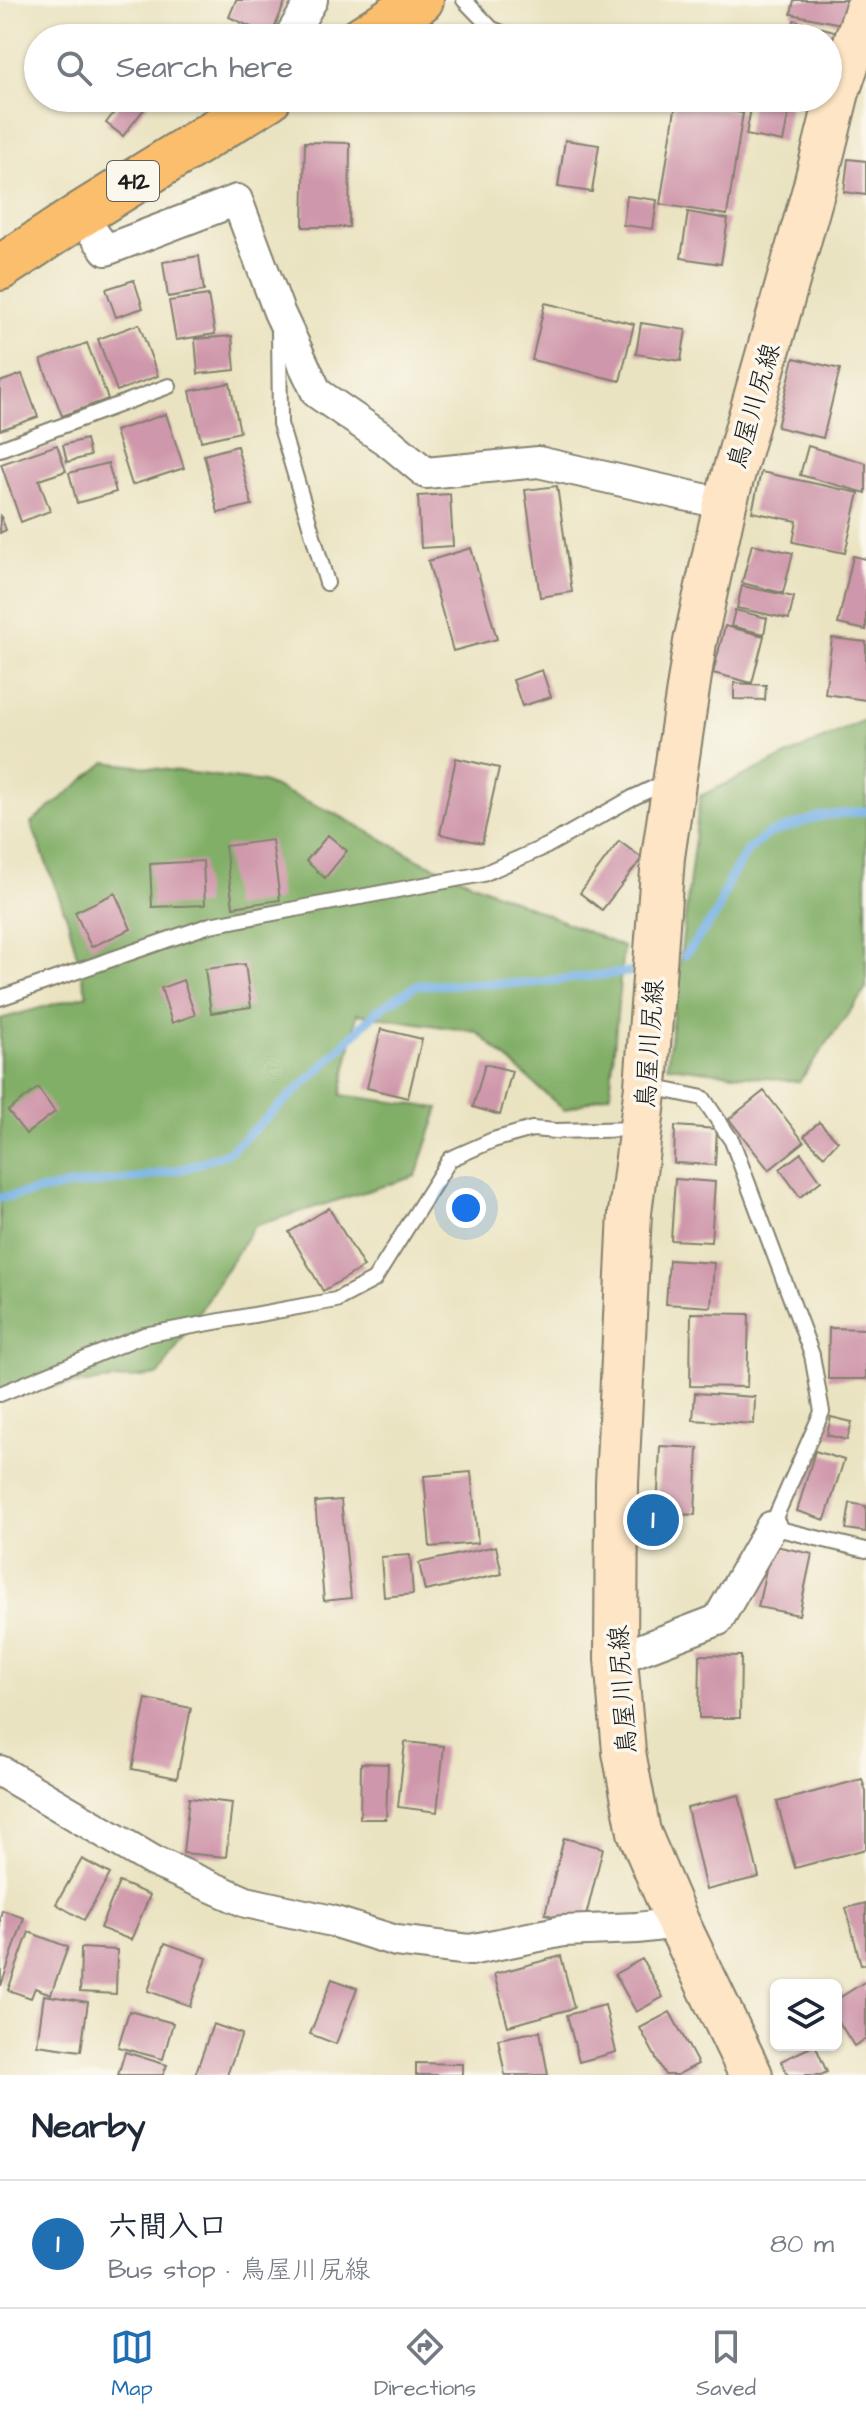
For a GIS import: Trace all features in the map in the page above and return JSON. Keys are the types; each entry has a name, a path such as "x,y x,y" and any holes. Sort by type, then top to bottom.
{"highway":[{"path":"384,24 421,0"},
{"name":"412","path":"0,268 246,112"}],"main road":[{"name":"鳥屋川尻線","path":"844,90 866,10"},
{"name":"鳥屋川尻線","path":"751,2075 678,1923 639,1832 624,1752 616,1659 617,1483 629,1229 646,1086 663,857 695,642 725,504 837,112"}],"street":[{"path":"297,24 312,0"},
{"path":"80,215 106,250 237,200 279,312 317,393 390,443 426,473 538,462 725,504"},
{"path":"616,1659 718,1620 771,1527"},
{"path":"0,1771 153,1861 246,1902 332,1921 396,1941 470,1950 563,1931 678,1923"}],"lane":[{"path":"464,0 487,24"},
{"path":"279,312 280,424 327,583"},
{"path":"0,449 169,386"},
{"path":"0,998 210,925 483,874 547,846 674,778"},
{"path":"646,1086 703,1098 732,1141 812,1355 822,1412 771,1527 866,1550"},
{"path":"0,1394 144,1335 336,1300 374,1280 450,1159 493,1140 532,1129 642,1129"}],"green space":[{"path":"866,719 866,989 799,1082 667,1066 700,796"},
{"path":"106,762 263,782 338,815 422,861 623,947 610,1094 564,1110 477,1032 357,1014 341,1095 439,1108 416,1176 254,1226 159,1375 0,1392 0,1019 87,995 68,920 31,823"}],"building":[{"path":"236,0 286,0 276,24 244,24 229,17"},
{"path":"794,0 851,0 846,25 791,14"},
{"path":"114,112 142,112 123,136 106,123"},
{"path":"675,112 743,113 727,215 660,204"},
{"path":"750,112 789,112 783,142 746,135"},
{"path":"565,140 599,145 592,192 558,187"},
{"path":"305,142 350,143 349,227 303,227"},
{"path":"848,159 866,161 866,195 844,192"},
{"path":"627,196 657,200 653,229 623,225"},
{"path":"688,212 728,219 721,264 681,258"},
{"path":"199,256 204,291 168,297 163,262"},
{"path":"134,280 143,308 116,317 106,289"},
{"path":"208,295 215,334 176,340 169,301"},
{"path":"545,303 634,324 620,381 532,360"},
{"path":"641,323 686,330 681,361 636,354"},
{"path":"139,324 158,376 117,391 98,339"},
{"path":"232,336 235,370 198,374 195,339"},
{"path":"87,343 108,399 62,416 41,360"},
{"path":"794,358 840,369 823,438 777,427"},
{"path":"22,374 38,417 0,430 0,382"},
{"path":"230,383 240,432 201,441 190,391"},
{"path":"166,414 184,468 132,485 115,431"},
{"path":"86,439 90,456 67,462 63,445"},
{"path":"57,445 66,471 39,480 50,511 21,522 1,464"},
{"path":"237,446 252,505 218,513 204,455"},
{"path":"808,446 866,463 866,493 800,475"},
{"path":"108,463 116,492 77,503 69,473"},
{"path":"761,472 859,493 845,553 793,542 797,521 752,512"},
{"path":"557,486 572,592 540,597 525,490"},
{"path":"450,494 453,546 421,548 418,496"},
{"path":"0,514 6,530 0,533"},
{"path":"752,544 793,553 783,593 742,583"},
{"path":"471,548 497,639 453,651 428,561"},
{"path":"853,556 866,559 866,630 838,624"},
{"path":"742,586 794,597 789,619 737,608"},
{"path":"735,610 767,618 764,634 731,626"},
{"path":"725,626 764,636 752,683 713,673"},
{"path":"832,638 866,642 866,700 825,694"},
{"path":"542,670 551,697 522,706 513,680"},
{"path":"734,683 766,685 765,700 734,699"},
{"path":"456,758 499,768 482,843 440,834"},
{"path":"328,835 347,851 325,878 306,861"},
{"path":"272,840 280,900 233,907 225,846"},
{"path":"619,841 642,858 602,910 580,893"},
{"path":"203,861 205,905 152,907 150,864"},
{"path":"115,893 131,929 91,947 75,912"},
{"path":"245,964 251,1007 211,1013 205,969"},
{"path":"183,980 195,1015 172,1023 161,988"},
{"path":"381,1029 422,1039 408,1098 367,1088"},
{"path":"485,1064 512,1071 500,1115 473,1107"},
{"path":"38,1088 55,1112 26,1134 8,1111"},
{"path":"764,1091 804,1142 769,1170 729,1119"},
{"path":"819,1122 838,1141 824,1156 804,1136"},
{"path":"675,1126 717,1129 715,1165 674,1163"},
{"path":"801,1153 821,1181 800,1197 780,1169"},
{"path":"675,1179 715,1182 711,1242 671,1240"},
{"path":"329,1208 364,1267 323,1291 289,1232"},
{"path":"669,1260 714,1263 711,1307 666,1304"},
{"path":"691,1313 749,1314 747,1387 690,1386"},
{"path":"829,1328 866,1329 866,1379 828,1379"},
{"path":"695,1393 755,1397 754,1424 693,1420"},
{"path":"831,1417 852,1422 847,1440 827,1435"},
{"path":"660,1446 698,1448 695,1515 657,1513"},
{"path":"815,1451 844,1460 825,1520 797,1511"},
{"path":"471,1472 478,1543 430,1547 424,1476"},
{"path":"341,1500 351,1598 324,1601 315,1502"},
{"path":"850,1503 866,1506 866,1532 846,1529"},
{"path":"771,1545 812,1554 799,1615 758,1607"},
{"path":"496,1546 502,1574 425,1591 419,1563"},
{"path":"410,1555 413,1594 384,1597 381,1557"},
{"path":"700,1655 741,1656 740,1718 699,1718"},
{"path":"146,1699 191,1708 177,1778 132,1769"},
{"path":"405,1742 444,1746 437,1812 398,1807"},
{"path":"361,1763 388,1764 386,1819 360,1819"},
{"path":"862,1779 866,1792 866,1849 795,1868 777,1802"},
{"path":"739,1795 759,1877 706,1890 687,1808"},
{"path":"189,1798 232,1803 226,1857 183,1853"},
{"path":"564,1838 603,1848 584,1924 545,1914"},
{"path":"82,1859 110,1874 84,1920 56,1904"},
{"path":"119,1882 150,1895 131,1940 100,1928"},
{"path":"866,1903 866,1964 861,1965 846,1908"},
{"path":"2,1910 24,1918 1,1986 0,1918"},
{"path":"29,1932 68,1947 51,1994 35,1988 31,1998 8,1990"},
{"path":"165,1943 207,1958 190,2006 148,1991"},
{"path":"81,1948 117,1950 116,1994 80,1992"},
{"path":"561,1956 574,2008 508,2026 494,1974"},
{"path":"642,1959 663,1997 636,2012 615,1974"},
{"path":"332,1979 357,1988 336,2044 310,2034"},
{"path":"866,1981 866,2039 854,2046 842,2027 842,1996"},
{"path":"44,1995 88,2002 81,2051 37,2045"},
{"path":"605,2005 616,2052 579,2062 567,2015"},
{"path":"129,2011 173,2023 163,2059 118,2047"},
{"path":"670,2012 698,2064 677,2075 665,2075 640,2028"},
{"path":"213,2024 242,2034 227,2075 195,2075"},
{"path":"540,2031 548,2075 505,2075 498,2039"},
{"path":"802,2051 818,2051 827,2072 821,2075 788,2075 781,2061"},
{"path":"125,2052 167,2065 163,2075 118,2075"},
{"path":"416,2063 462,2064 462,2075 416,2075"}],"waterway":[{"path":"685,955 717,913 729,880 748,850 768,834 821,816 866,811"},
{"path":"0,1198 144,1177 186,1168 229,1152 320,1069 378,1010 417,985 531,983 629,972"}],"place":[{"name":"六間入口","path":"653,1520"}]}
